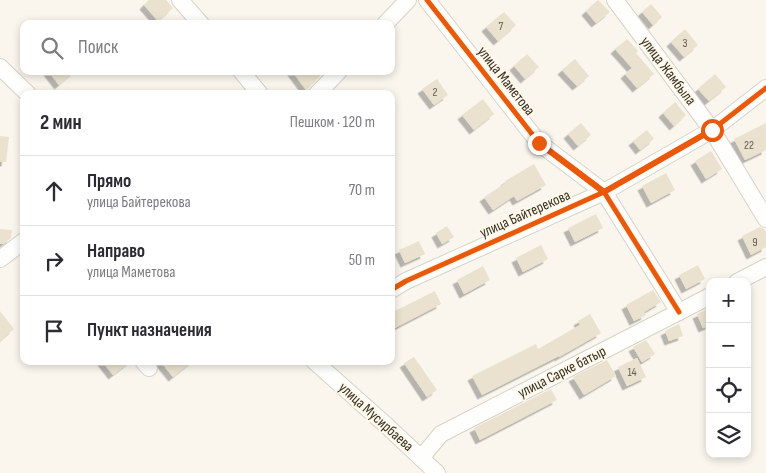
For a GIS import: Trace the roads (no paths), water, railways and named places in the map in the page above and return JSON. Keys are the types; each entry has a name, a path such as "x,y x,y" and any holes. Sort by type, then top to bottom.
{"street":[{"path":"180,0 198,20"},
{"path":"389,20 408,0"},
{"name":"улица Маметова","path":"427,0 539,143 604,192 679,312"},
{"name":"улица Жамбыла","path":"615,0 712,130 766,219"},
{"path":"0,67 24,90"},
{"path":"244,75 257,90"},
{"path":"322,90 335,75"},
{"name":"улица Байтерекова","path":"395,288 604,192 712,130 766,88"},
{"path":"2,256 20,244"},
{"path":"745,278 766,267"},
{"name":"улица Сарке батыр","path":"421,458 440,434 706,298"},
{"name":"улица Мусирбаева","path":"318,365 437,473"}]}
